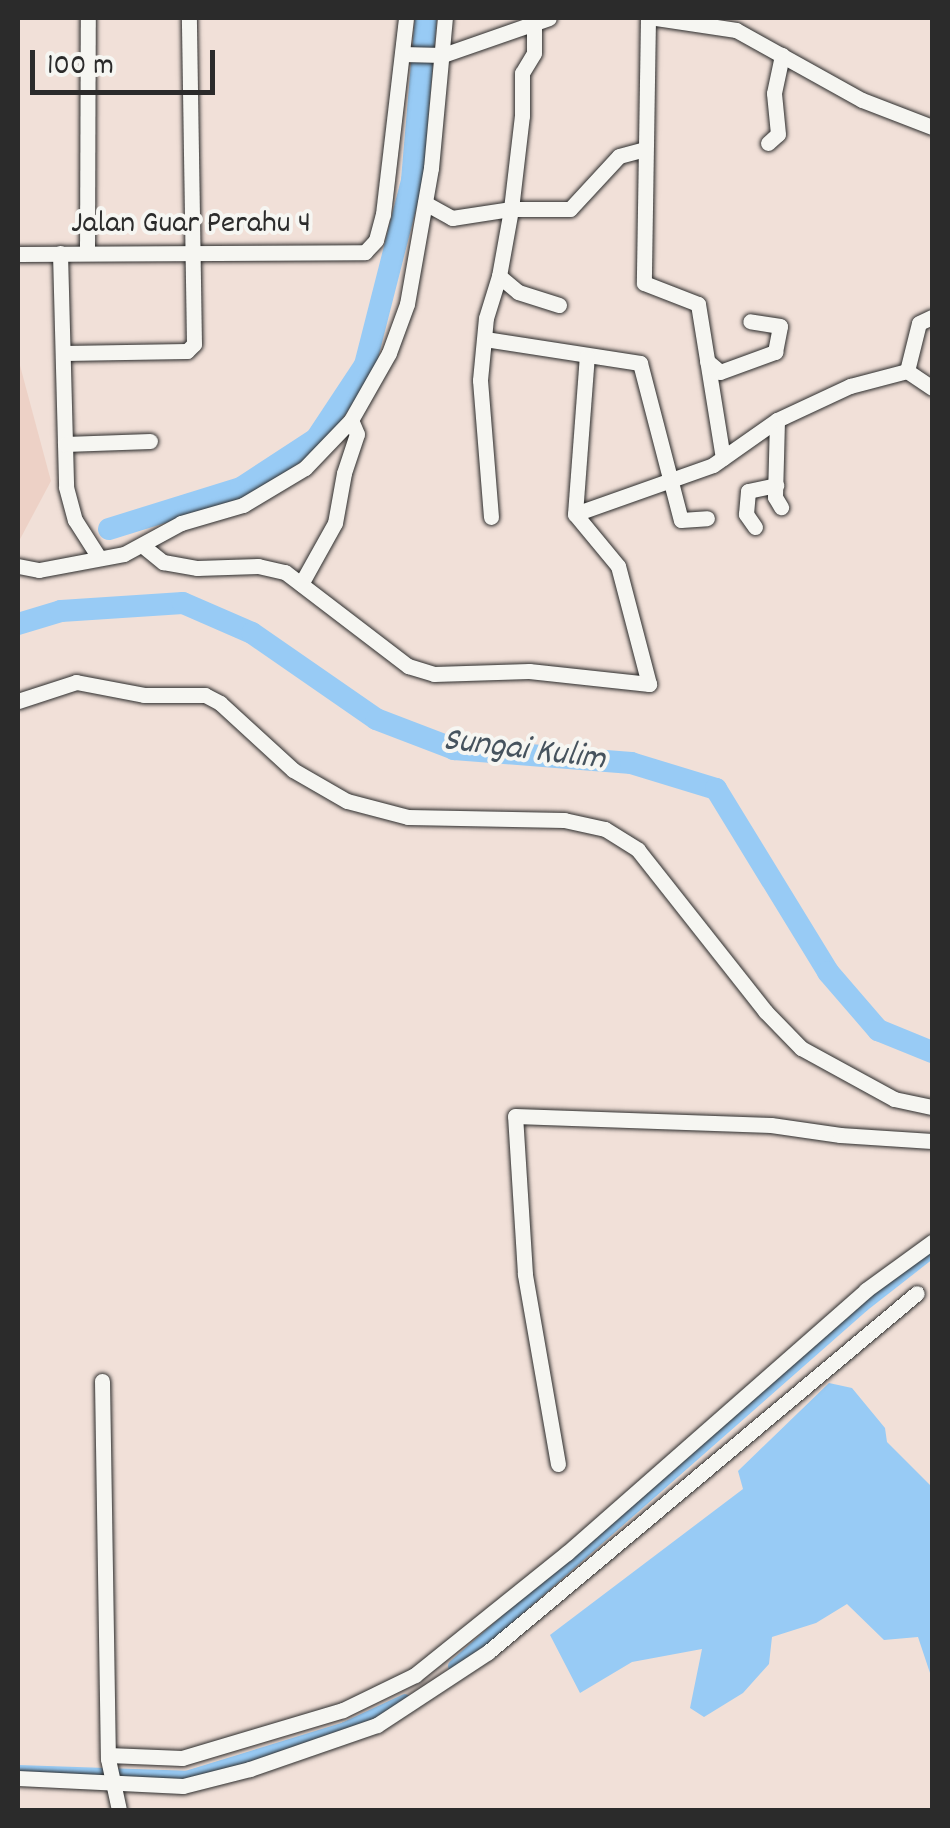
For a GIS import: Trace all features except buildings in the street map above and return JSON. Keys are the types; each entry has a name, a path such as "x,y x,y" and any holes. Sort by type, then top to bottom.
{"street":[{"path":"88,18 88,252"},
{"path":"64,353 187,351 194,344 189,18"},
{"path":"406,18 406,54 442,55 549,18"},
{"path":"18,566 39,570 143,546 181,524 243,505 271,490 332,444 351,420 389,353 406,304 424,204 446,18"},
{"path":"648,18 644,284 698,304 723,458"},
{"path":"656,18 737,24 782,55 862,100 932,126"},
{"path":"490,518 480,380 486,318 499,276 511,208 522,116 522,72 534,53 534,26"},
{"name":"Jalan Guar Perahu 4","path":"18,254 365,252 376,240 383,214 406,54"},
{"path":"768,143 778,134 774,92 782,55"},
{"path":"424,204 452,218 511,208 570,209 619,156 645,149"},
{"path":"60,253 66,487 75,520 98,556"},
{"path":"499,276 518,292 559,305"},
{"path":"906,371 919,323 932,317"},
{"path":"707,361 720,372 775,352 780,326 750,321"},
{"path":"486,339 640,363 681,520 706,518"},
{"path":"143,546 163,562 197,568 258,566 285,572 408,666 434,674 529,670 649,684 618,566 575,514 587,356"},
{"path":"575,514 674,482 723,458 777,420 850,386 906,371 932,388"},
{"path":"301,584 335,523 344,473 357,434 351,420"},
{"path":"777,420 775,497 782,508"},
{"path":"65,444 150,441"},
{"path":"755,527 746,514 748,492 776,485"},
{"path":"18,701 76,682 144,695 205,695 220,703 293,770 347,801 408,817 548,819 604,830 638,850 764,1011 801,1048 894,1099 932,1107"},
{"path":"558,1464 526,1274 515,1116 771,1125 840,1136 932,1141"},
{"path":"108,1757 182,1758 343,1710 415,1675 567,1553 890,1271 932,1242"},
{"path":"18,1778 184,1786 304,1750 377,1724 408,1708 488,1652 917,1293"},
{"path":"102,1381 108,1757 119,1810"}],"shaded area":[{"path":"18,358 51,481 18,543"}],"water":[{"path":"829,1383 852,1388 885,1428 887,1442 932,1487 932,1679 918,1637 884,1640 847,1604 816,1623 772,1637 769,1664 743,1693 704,1717 690,1708 702,1649 632,1662 580,1693 550,1635 743,1489 738,1471"}],"waterway":[{"path":"109,529 241,488 316,439 365,365 412,180 426,18"},
{"name":"Sungai Kulim","path":"18,624 61,611 183,603 252,633 376,719 454,749 631,763 716,789 828,972 878,1030 932,1052"},
{"path":"454,1666 863,1306 932,1252"},
{"path":"18,1771 186,1777 345,1728 405,1700"}]}
